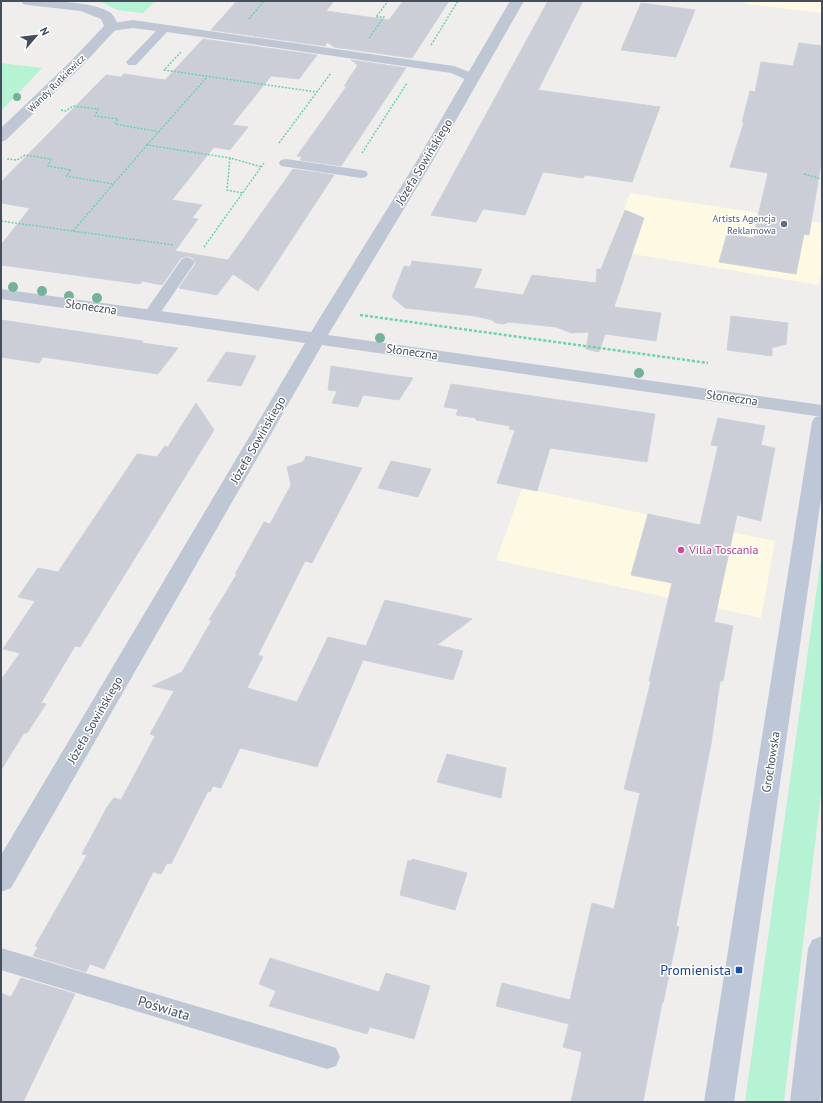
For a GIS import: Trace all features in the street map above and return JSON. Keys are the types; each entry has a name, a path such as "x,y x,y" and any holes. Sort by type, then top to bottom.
{"street":[{"path":"28,1 60,4 94,11 105,15 110,20 111,27"},
{"name":"Józefa Sowińskiego","path":"1,880 317,338 473,78 517,1"},
{"name":"Wandy Rutkiewicz","path":"1,137 76,64 111,27"},
{"name":"Słoneczna","path":"1,294 822,411"},
{"name":"Grochowska","path":"719,1102 822,422"},
{"path":"805,1102 822,949"}],"lane":[{"path":"111,27 133,24 454,70 473,78"},
{"path":"132,62 164,29"},
{"path":"286,163 361,174"},
{"path":"151,315 187,262"},
{"name":"Poświata","path":"1,960 327,1057"}],"path":[{"path":"246,23 264,1"},
{"path":"355,56 384,17 376,17 388,1"},
{"path":"358,158 420,66 458,1"},
{"path":"184,49 164,70 317,92"},
{"path":"276,148 333,71"},
{"path":"72,231 208,76"},
{"path":"58,110 66,111 73,106 98,109 95,116 118,119 115,124 160,132"},
{"path":"147,145 230,158 262,166"},
{"path":"1,158 17,160 25,155 51,159 48,166 71,170 66,176 113,184"},
{"path":"230,158 226,190 243,193"},
{"path":"202,249 266,160"},
{"path":"804,174 822,180"},
{"path":"1,221 179,246"},
{"path":"334,311 708,363"}],"shaded area":[{"path":"745,1 822,1 822,13 744,4"},
{"path":"630,193 822,223 822,268 819,285 609,250"},
{"path":"522,488 775,541 761,618 496,560"}],"green space":[{"path":"96,1 155,1 143,13 117,10"},
{"path":"1,63 42,68 1,111"},
{"path":"822,551 822,786 784,1102 745,1102"}],"building":[{"path":"237,1 334,1 326,11 389,20 403,1 449,1 412,58 334,47 327,42 325,46 211,30"},
{"path":"548,1 583,1 538,90 660,107 632,182 585,175 583,178 543,172 525,215 483,209 476,222 431,215"},
{"path":"641,3 695,10 676,57 621,50"},
{"path":"203,39 317,55 299,79 271,76 232,125 248,127 230,150 214,147 172,200 202,205 192,218 198,219 175,251 228,260 293,169 334,175 258,291 233,274 217,295 179,288 196,263 193,258 188,256 181,258 162,285 142,281 140,284 1,265 1,245 30,208 1,203 1,182 106,75 121,77 124,74 165,80"},
{"path":"799,43 822,46 822,158 809,235 804,234 796,274 719,262 727,234 753,238 768,173 730,167 744,122 742,122 750,91 755,92 761,62 793,66"},
{"path":"351,60 406,68 341,166 300,160 302,157 297,156 347,86 344,86 358,65"},
{"path":"625,210 644,218 614,307 661,313 656,341 605,334 599,352 586,349 589,332 571,333 556,327 509,322 503,324 475,316 405,308 392,297 404,266 410,267 412,261 482,269 474,288 523,295 532,275 596,283 597,269 601,269"},
{"path":"731,316 788,323 786,344 772,348 772,356 727,350"},
{"path":"1,320 143,341 142,343 178,348 158,374 43,357 39,363 1,357"},
{"path":"226,352 256,356 241,386 207,381"},
{"path":"331,366 413,378 399,400 363,395 358,407 332,403 337,391 328,390"},
{"path":"451,384 655,414 647,462 550,448 537,491 497,483 515,430 509,429 510,426 456,415 458,409 444,407"},
{"path":"196,403 214,430 80,647 75,646 41,703 46,704 27,733 24,733 1,770 1,680 20,653 3,649 35,601 18,597 38,568 58,572 137,454 157,457 165,446 168,447"},
{"path":"718,418 765,426 761,445 775,448 761,521 737,515 714,622 733,626 723,681 720,681 711,744 676,926 679,927 662,1003 643,1102 571,1102 582,1052 563,1047 569,1024 496,1006 502,983 570,1000 592,903 614,909 640,793 624,789 651,681 649,681 672,583 631,575 648,514 700,525 718,446 711,445"},
{"path":"306,456 362,468 312,563 305,561 258,655 263,657 247,688 297,702 328,637 366,646 385,600 472,619 437,645 463,651 453,680 363,660 317,767 240,748 221,788 213,786 210,792 208,791 171,864 167,863 161,874 153,872 104,969 90,964 86,972 33,956 38,947 35,946 87,855 82,854 107,807 114,798 121,800 155,736 150,734 174,691 152,686 182,672 212,620 209,620 237,574 235,574 264,522 270,524 291,485 287,467 303,462"},
{"path":"391,461 431,469 418,497 378,488"},
{"path":"447,754 506,768 501,798 437,782"},
{"path":"412,859 467,873 455,910 400,895 408,860 411,861"},
{"path":"270,958 379,992 386,973 430,986 414,1039 370,1027 367,1034 269,1006 276,991 259,984"},
{"path":"21,978 75,994 23,1102 1,1102 1,993 11,997"}],"place":[{"name":"Artists Agencja Reklamowa","path":"784,224"},
{"name":"Villa Toscania","path":"681,550"},
{"name":"Promienista","path":"739,970"}]}
